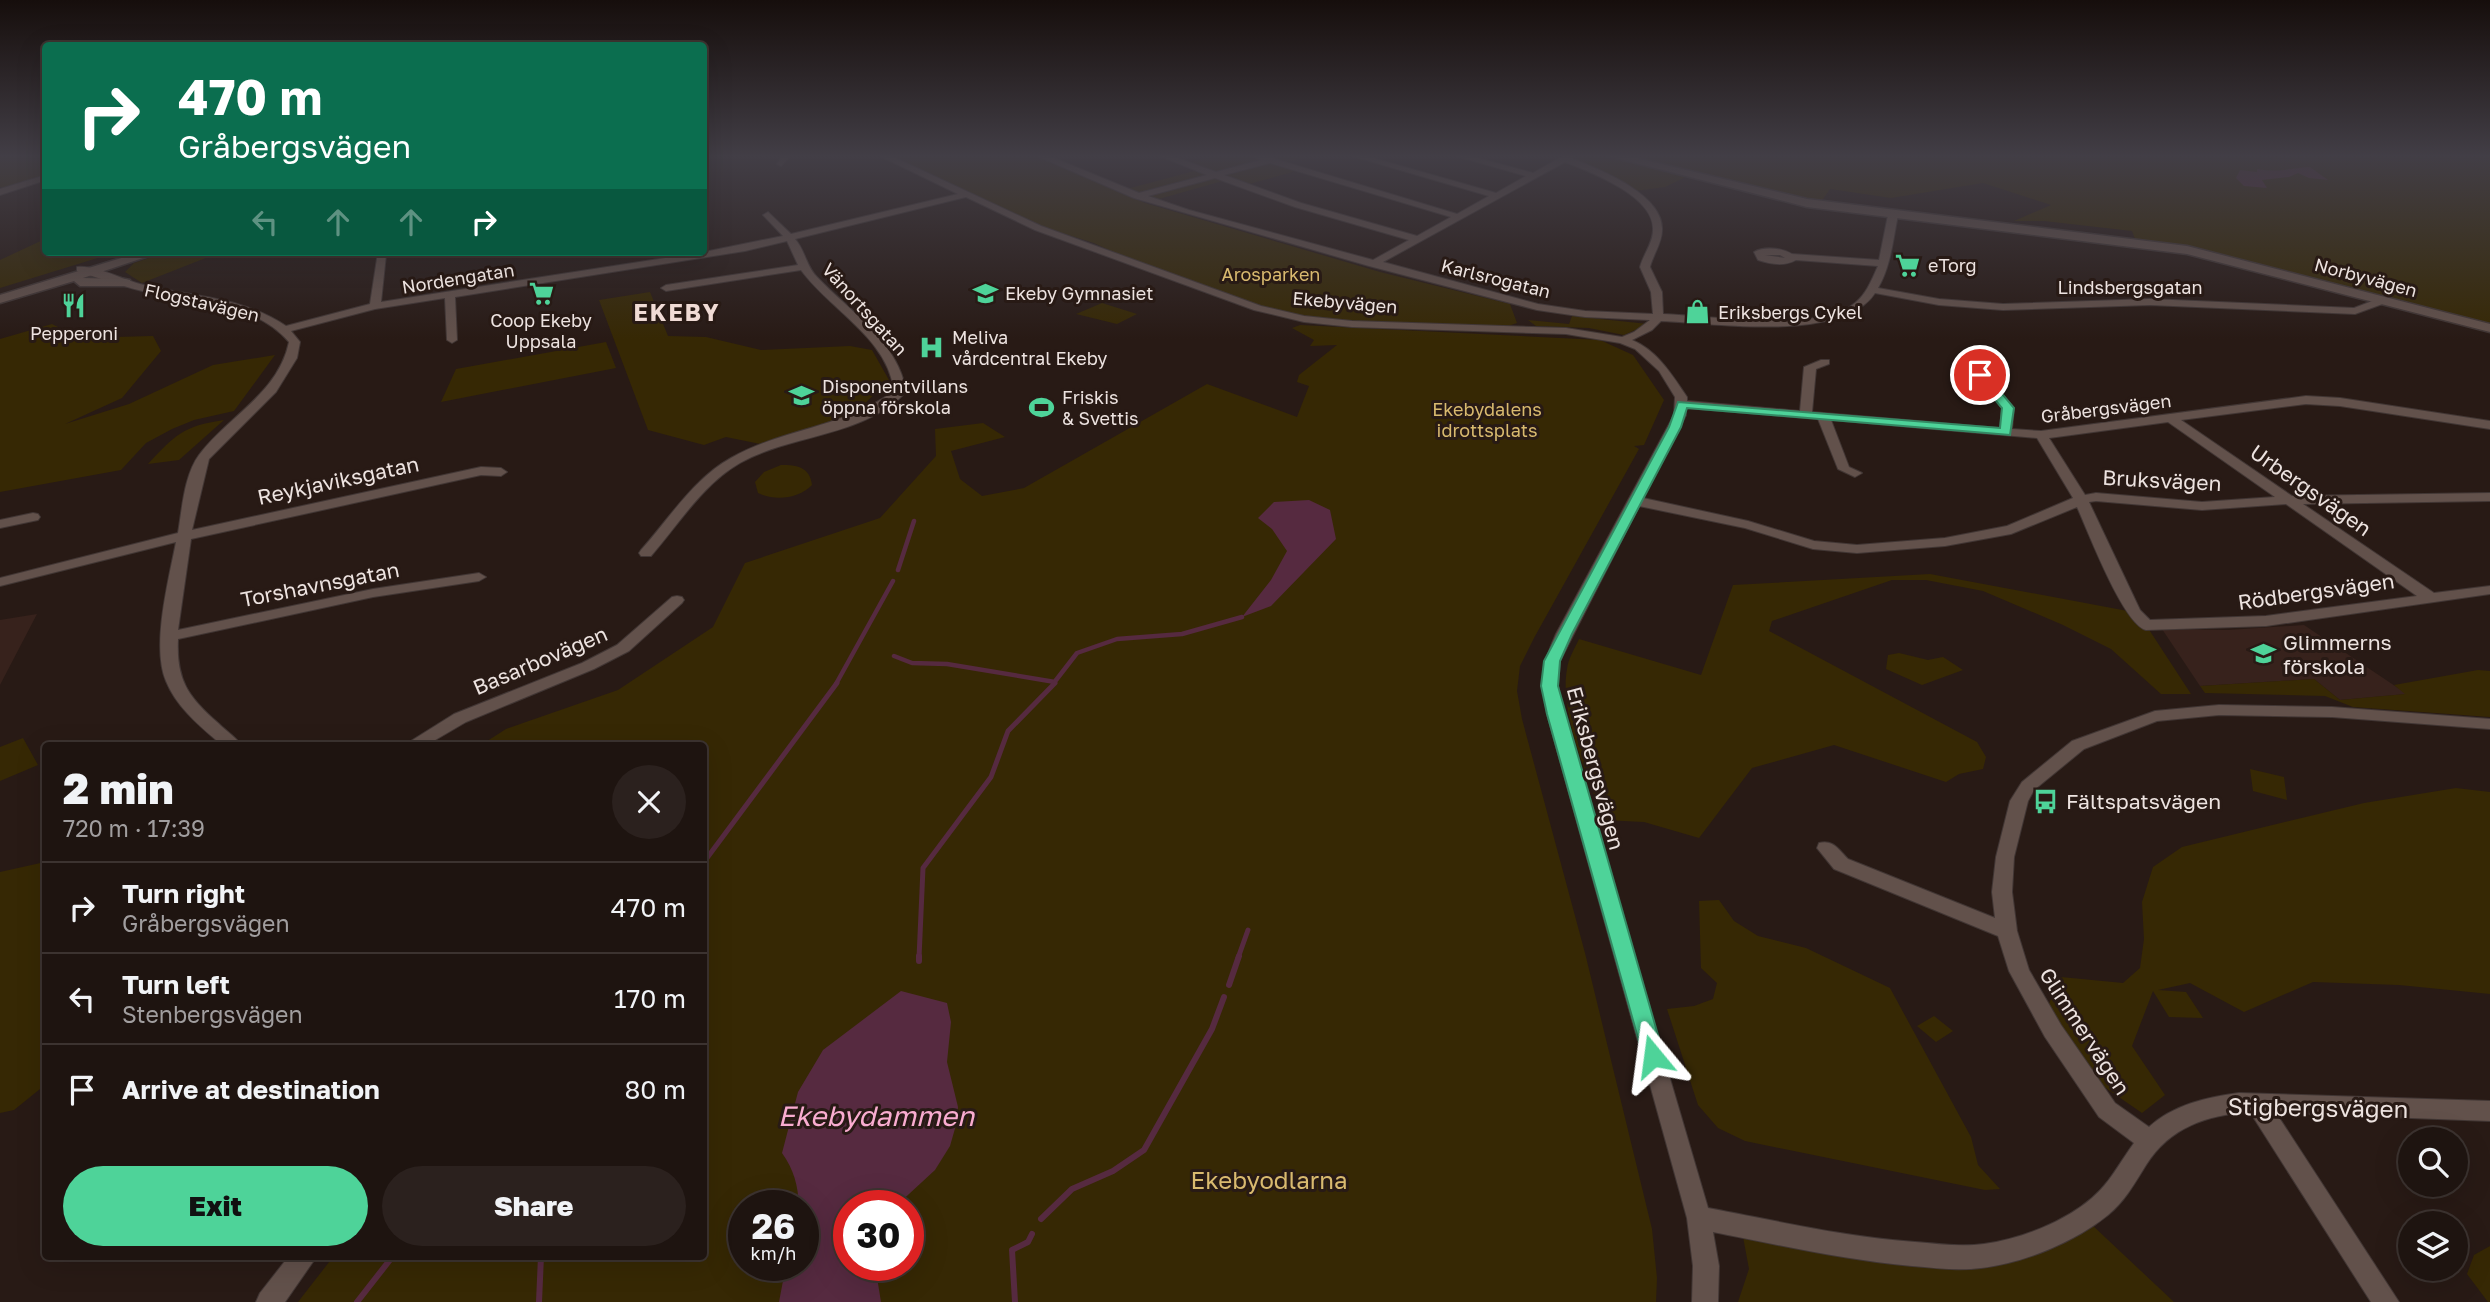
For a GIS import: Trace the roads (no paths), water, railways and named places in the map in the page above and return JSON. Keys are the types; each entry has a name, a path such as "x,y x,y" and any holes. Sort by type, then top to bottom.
{"street":[{"name":"Vänortsgatan","path":"646,553 711,480 736,460 855,420 876,411 900,392 897,370 874,339 804,267 790,238 770,217"},
{"name":"Nordengatan","path":"707,254 876,217"},
{"name":"Ekebyvägen","path":"1019,217 1128,261 1277,313 1352,324 1590,332 1623,340"},
{"name":"Karlsrogatan","path":"1209,217 1522,304 1585,314 1816,322 1853,311 1875,290"},
{"path":"1339,217 1414,238"},
{"path":"1372,264 1455,217"},
{"path":"1623,340 1650,330 1658,317 1659,294 1645,267 1659,229 1655,217"},
{"path":"1875,290 1893,217"},
{"name":"Norbyvägen","path":"1908,217 2187,250 2490,328"},
{"path":"0,300 133,256"},
{"path":"125,283 116,272 135,256"},
{"path":"374,306 381,256"},
{"name":"Nordengatan","path":"286,329 374,306 698,256"},
{"path":"1790,257 1883,263"},
{"path":"666,288 804,267"},
{"path":"0,292 85,271"},
{"name":"Flogstavägen","path":"85,271 125,283 251,311 286,329 295,342 279,379 201,460 185,536 170,636 173,678 182,693 229,742"},
{"path":"0,300 76,282 125,283"},
{"name":"Lindsbergsgatan","path":"1875,290 1939,302 2003,307 2150,302 2355,311 2384,300"},
{"path":"450,296 452,340"},
{"path":"1522,304 1519,311 1525,329"},
{"path":"1623,340 1639,347 1663,369 1682,404"},
{"path":"1806,415 1810,368 1825,362"},
{"path":"1980,375 2008,408 2006,432"},
{"name":"Gråbergsvägen","path":"1682,404 2041,435 2306,400 2340,402 2490,425"},
{"name":"Eriksbergsvägen","path":"1682,404 1675,427 1552,661 1550,686 1571,772 1699,1219 1706,1266 1705,1302"},
{"path":"1823,417 1844,469 1855,473"},
{"name":"Urbergsvägen","path":"2170,418 2429,597"},
{"path":"2041,435 2081,500"},
{"name":"Reykjaviksgatan","path":"185,536 481,471 501,472"},
{"name":"Bruksvägen","path":"1636,500 1748,525 1813,545 1857,549 1945,542 2011,530 2081,500 2096,497 2202,506 2289,500 2490,497"},
{"name":"Rödbergsvägen","path":"2081,500 2133,612 2146,625 2266,621 2490,590"},
{"path":"0,524 33,517"},
{"path":"0,582 185,536"},
{"name":"Torshavnsgatan","path":"170,636 373,593 479,577"},
{"name":"Basarbovägen","path":"418,742 460,718 588,666 623,648 677,600"},
{"name":"Glimmervägen","path":"2150,1141 2107,1110 2061,1043 2019,971 2007,931 2002,892 2005,857 2019,802 2043,771 2078,745 2155,716 2204,711 2353,713 2490,724"},
{"path":"1826,848 1841,864 2007,931"},
{"path":"2256,1102 2386,1302"},
{"name":"Stigbergsvägen","path":"1699,1219 1859,1247 1970,1257 2015,1248 2083,1219 2100,1207 2150,1141 2173,1122 2198,1109 2256,1102 2490,1111"},
{"path":"269,1302 301,1260"}],"water":[{"path":"1309,500 1330,510 1336,539 1271,606 1242,617 1271,580 1287,551 1272,529 1258,518 1274,502"},
{"name":"Ekebydammen","path":"901,991 947,1003 951,1022 947,1062 958,1107 950,1146 935,1170 913,1190 833,1190 833,1281 878,1281 881,1302 779,1302 783,1281 819,1281 819,1190 798,1190 790,1166 782,1153 798,1092 823,1050"}],"waterway":[{"path":"898,570 914,521"},
{"path":"836,684 893,581"},
{"path":"1055,682 1077,653 1117,639 1182,634 1242,617"},
{"path":"894,656 912,663 947,664 1055,682"},
{"path":"707,858 837,683"},
{"path":"919,958 923,868 991,777 1008,731 1055,683"},
{"path":"1238,958 1248,930"},
{"path":"1229,985 1239,956"},
{"path":"1041,1219 1072,1189 1113,1171 1144,1150 1212,1029 1224,997"},
{"path":"1015,1302 1012,1250 1028,1242 1032,1234"},
{"path":"357,1302 390,1260"},
{"path":"539,1302 541,1260"}],"place":[{"name":"eTorg","path":"1908,265"},
{"name":"Coop Ekeby Uppsala","path":"541,293"},
{"name":"Ekeby Gymnasiet","path":"985,293"},
{"name":"Pepperoni","path":"74,306"},
{"name":"Eriksbergs Cykel","path":"1698,312"},
{"name":"Meliva vårdcentral Ekeby","path":"932,347"},
{"name":"Disponentvillans öppna förskola","path":"802,396"},
{"name":"Friskis & Svettis","path":"1042,407"},
{"name":"Glimmerns förskola","path":"2263,654"},
{"name":"Fältspatsvägen","path":"2046,801"}],"district":[{"name":"EKEBY","path":"677,312"}],"park label":[{"name":"Arosparken","path":"1271,274"},
{"name":"Ekebydalens idrottsplats","path":"1487,419"},
{"name":"Ekebyodlarna","path":"1269,1179"}]}
